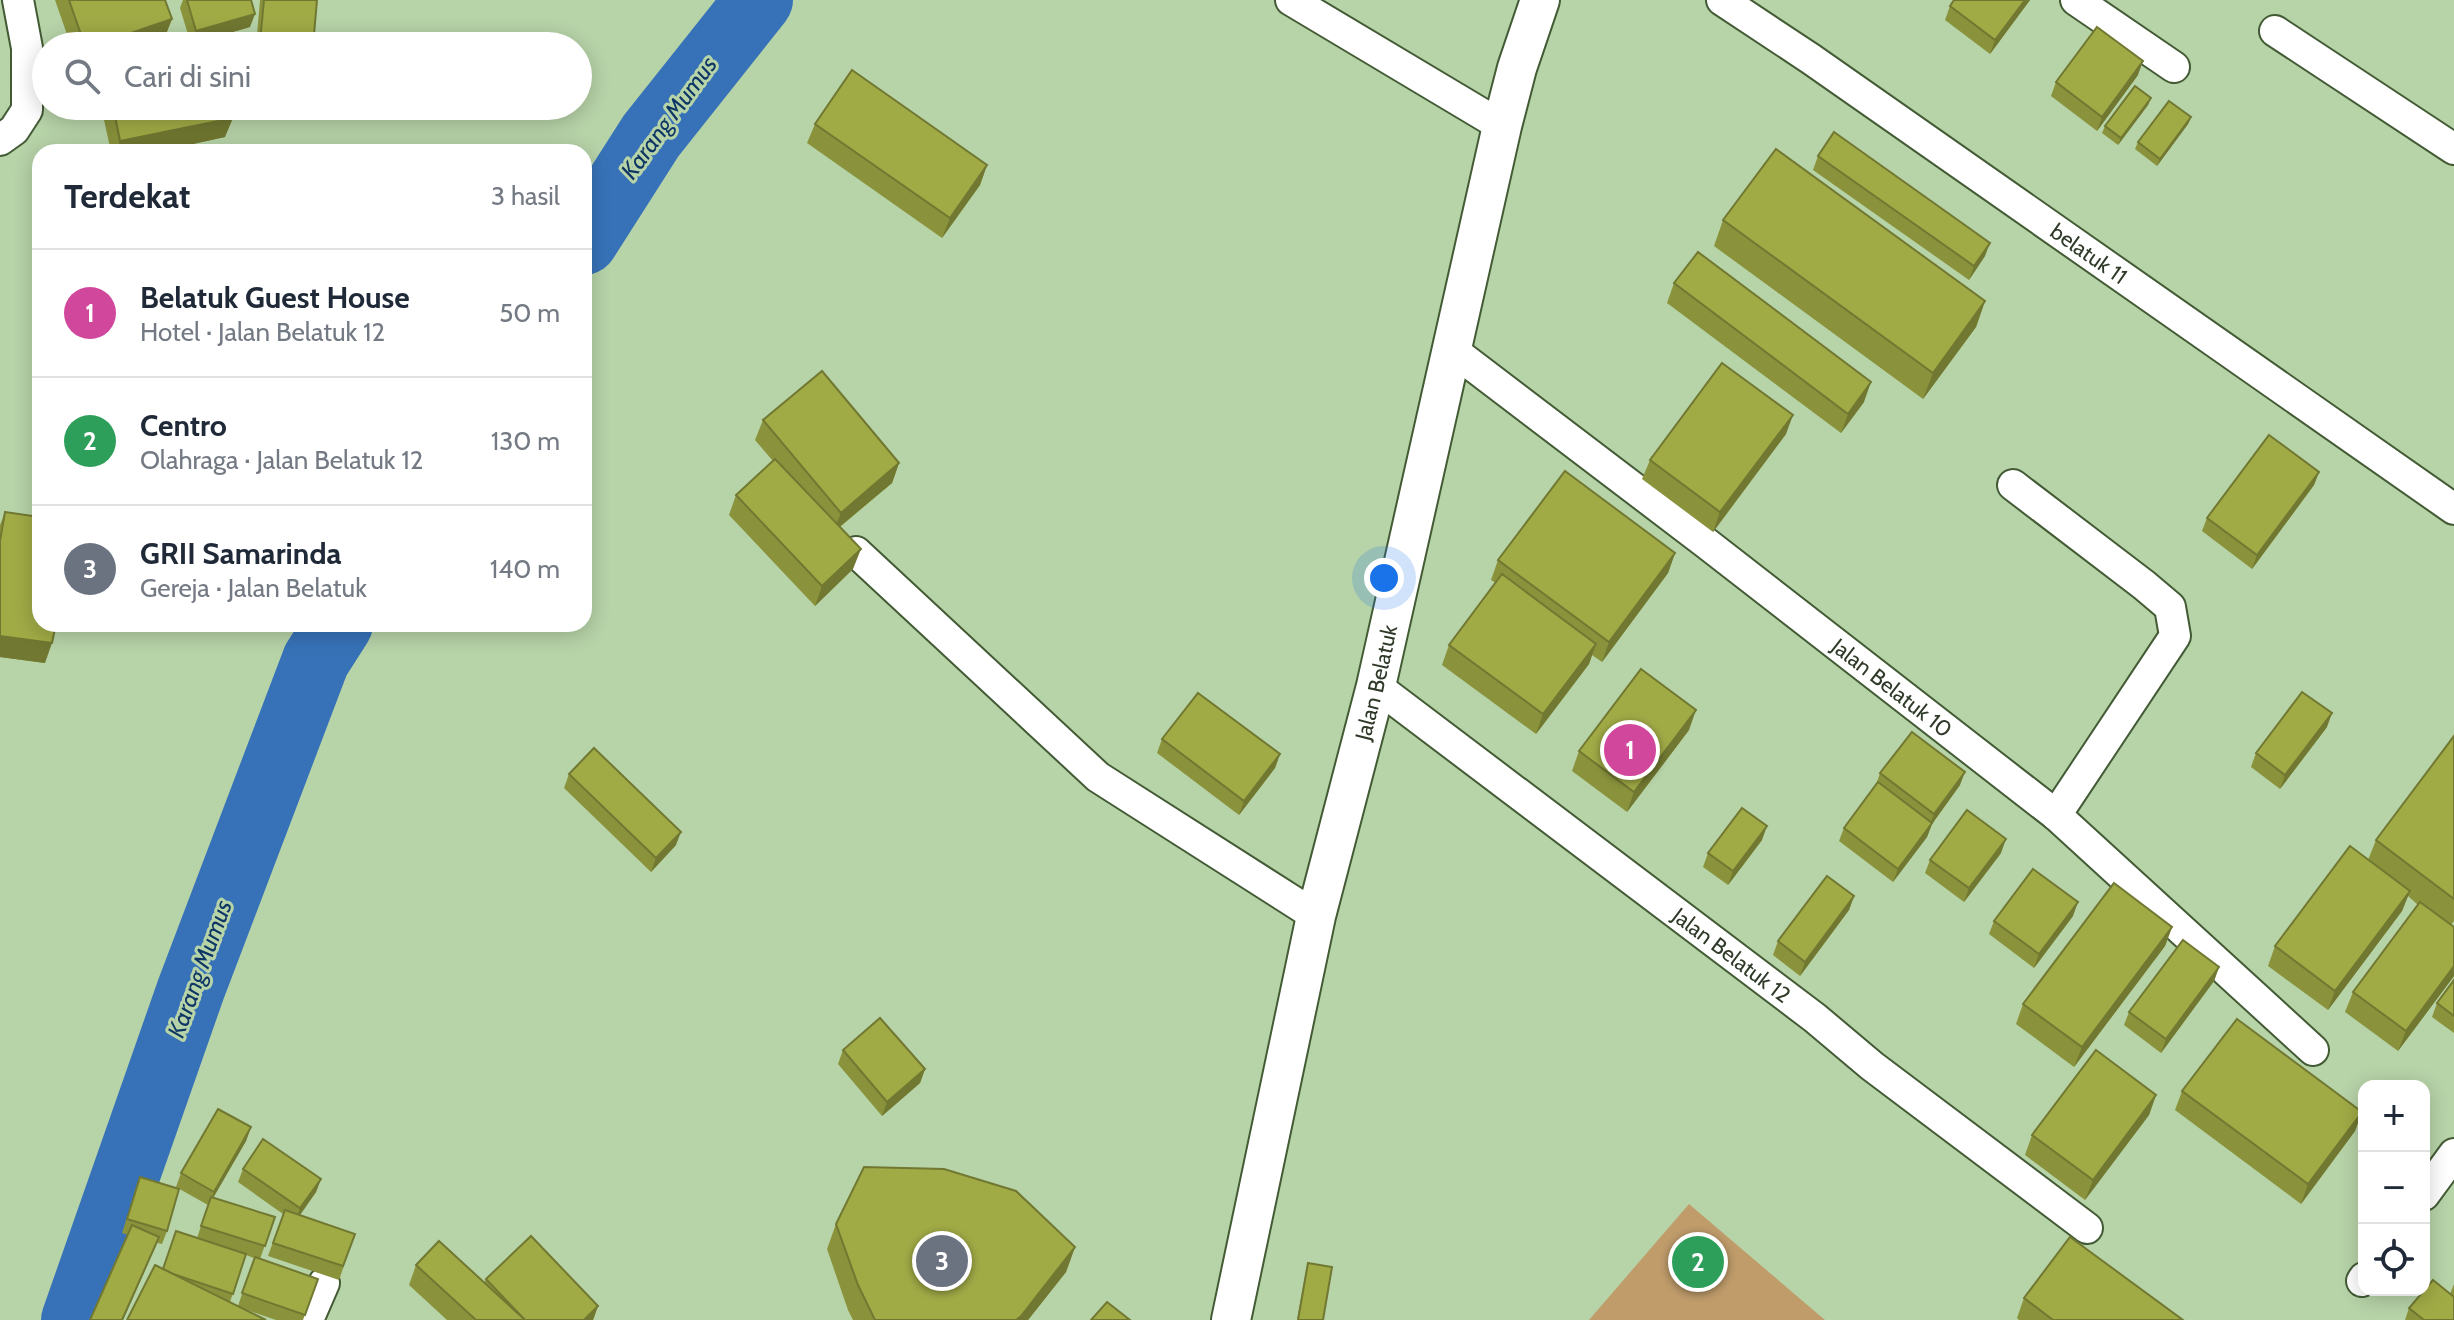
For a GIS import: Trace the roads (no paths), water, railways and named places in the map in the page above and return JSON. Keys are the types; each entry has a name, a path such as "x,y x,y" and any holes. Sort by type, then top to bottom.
{"street":[{"path":"0,140 14,130 27,110 27,48 18,0"},
{"path":"1291,0 1502,126"},
{"name":"Jalan Belatuk","path":"1231,1320 1316,916 1376,686 1502,126 1540,0"},
{"name":"belatuk 11","path":"1722,0 2454,509"},
{"path":"2076,0 2174,67"},
{"path":"2275,31 2454,149"},
{"name":"Jalan Belatuk 10","path":"1451,349 2056,815 2313,1050"},
{"path":"2013,485 2170,607 2175,636 2056,815"},
{"path":"856,552 1098,777 1316,916"},
{"name":"Jalan Belatuk 12","path":"1376,686 2087,1228"},
{"path":"2430,1187 2454,1154"},
{"path":"308,1320 324,1283"}],"waterway":[{"name":"Karang Mumus","path":"592,228 651,136 759,0"},
{"name":"Karang Mumus","path":"75,1320 191,989 316,660 334,632"}],"place":[{"name":"Belatuk Guest House","path":"1630,750"},
{"name":"GRII Samarinda","path":"942,1261"},
{"name":"Centro","path":"1698,1262"}]}
